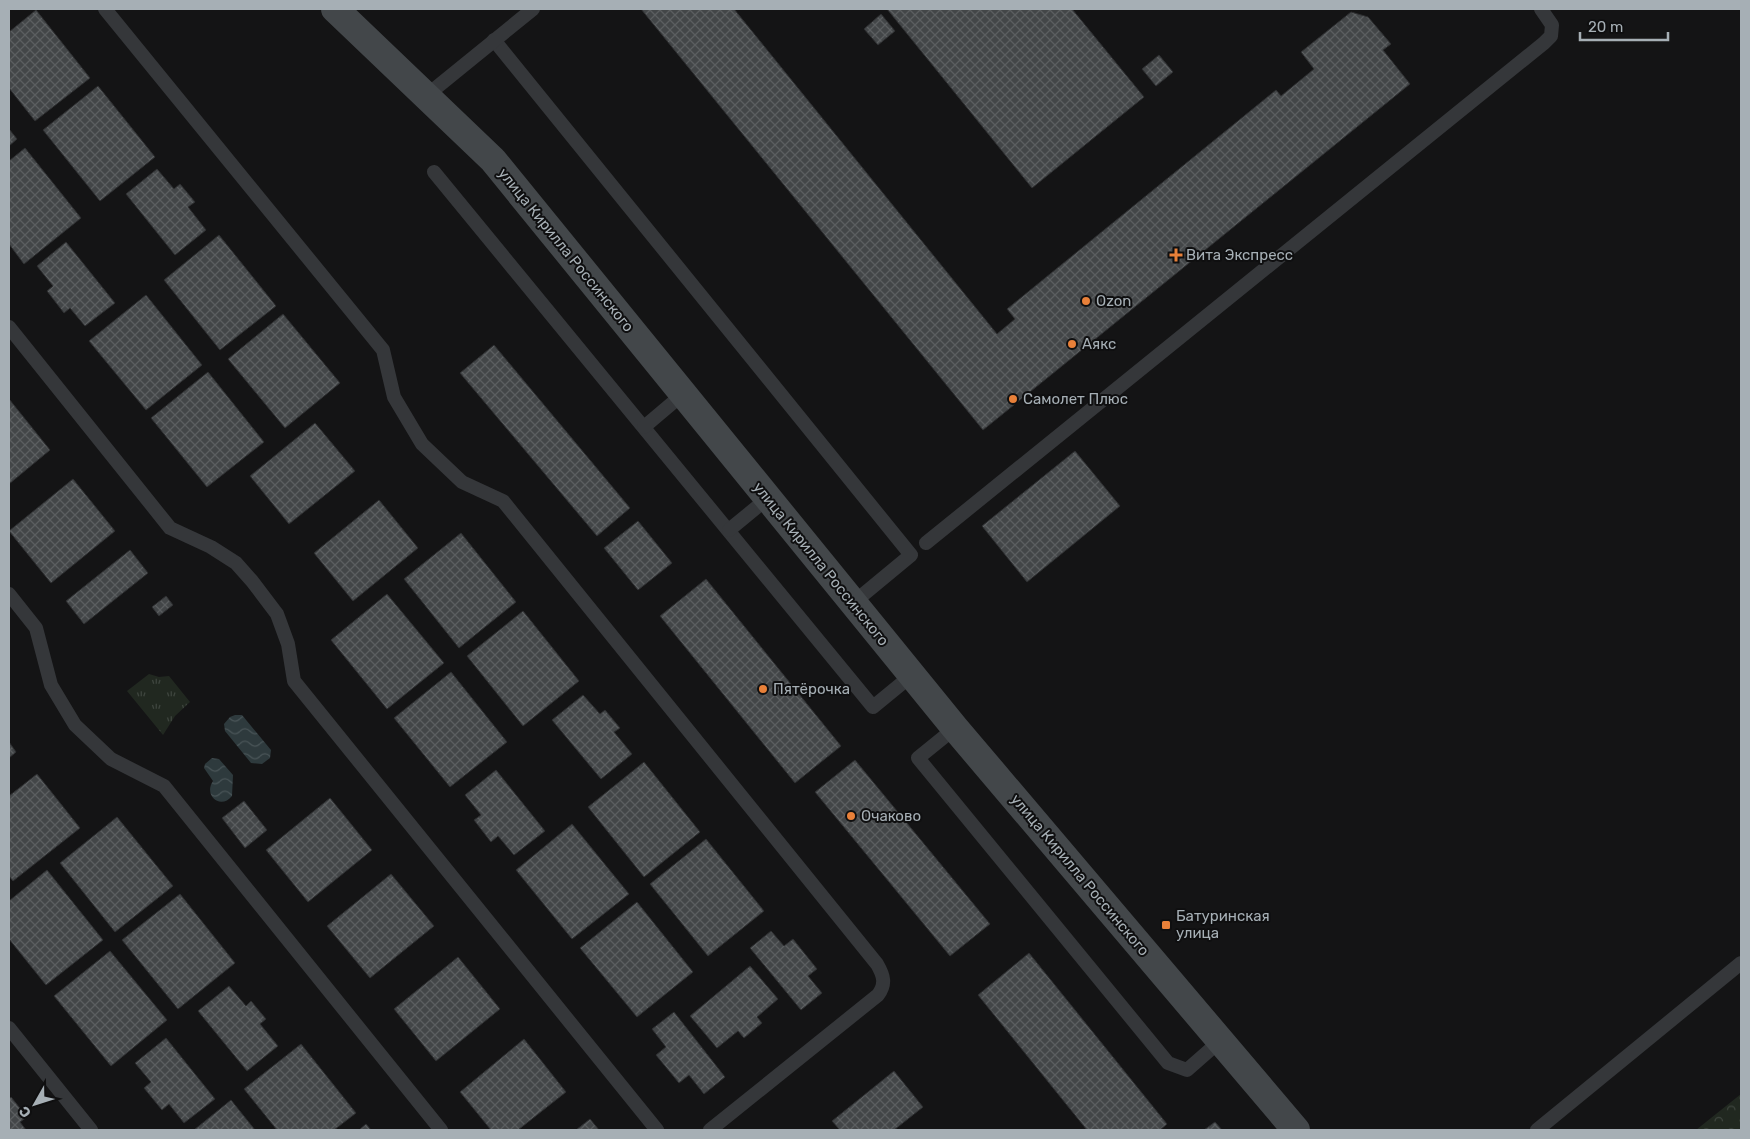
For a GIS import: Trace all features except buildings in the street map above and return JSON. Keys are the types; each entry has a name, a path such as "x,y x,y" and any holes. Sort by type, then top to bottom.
{"main road":[{"name":"улица Кирилла Россинского","path":"335,9 493,160 955,728 1296,1130"}],"lane":[{"path":"105,9 383,350 394,396 422,444 462,482 503,501 871,956 883,974 884,987 878,995 710,1130"},
{"path":"426,96 533,9"},
{"path":"926,543 1544,43 1551,36 1552,25 1541,9"},
{"path":"494,40 912,555 853,603"},
{"path":"434,172 873,707 912,675"},
{"path":"9,327 170,528 211,547 236,563 252,581 277,614 288,644 294,681 657,1130"},
{"path":"644,427 683,394"},
{"path":"729,530 768,498"},
{"path":"9,594 36,628 51,684 75,725 111,760 164,786 441,1130"},
{"path":"955,728 918,758 1168,1063 1186,1070 1220,1041"},
{"path":"1538,1130 1741,963"},
{"path":"9,1028 92,1130"}],"green space":[{"path":"149,674 159,677 169,676 190,702 175,716 163,735 127,691"},
{"path":"1741,1094 1741,1130 1696,1130"}],"water":[{"path":"242,715 271,750 270,758 262,764 251,763 225,731 224,724 230,717"},
{"path":"212,758 219,759 233,775 232,796 223,802 212,796 210,787 213,781 204,768 205,764"}],"place":[{"name":"Вита Экспресс","path":"1176,255"},
{"name":"Ozon","path":"1086,301"},
{"name":"Аякс","path":"1072,344"},
{"name":"Самолет Плюс","path":"1013,399"},
{"name":"Пятёрочка","path":"763,689"},
{"name":"Очаково","path":"851,816"},
{"name":"Батуринская улица","path":"1166,925"}]}
